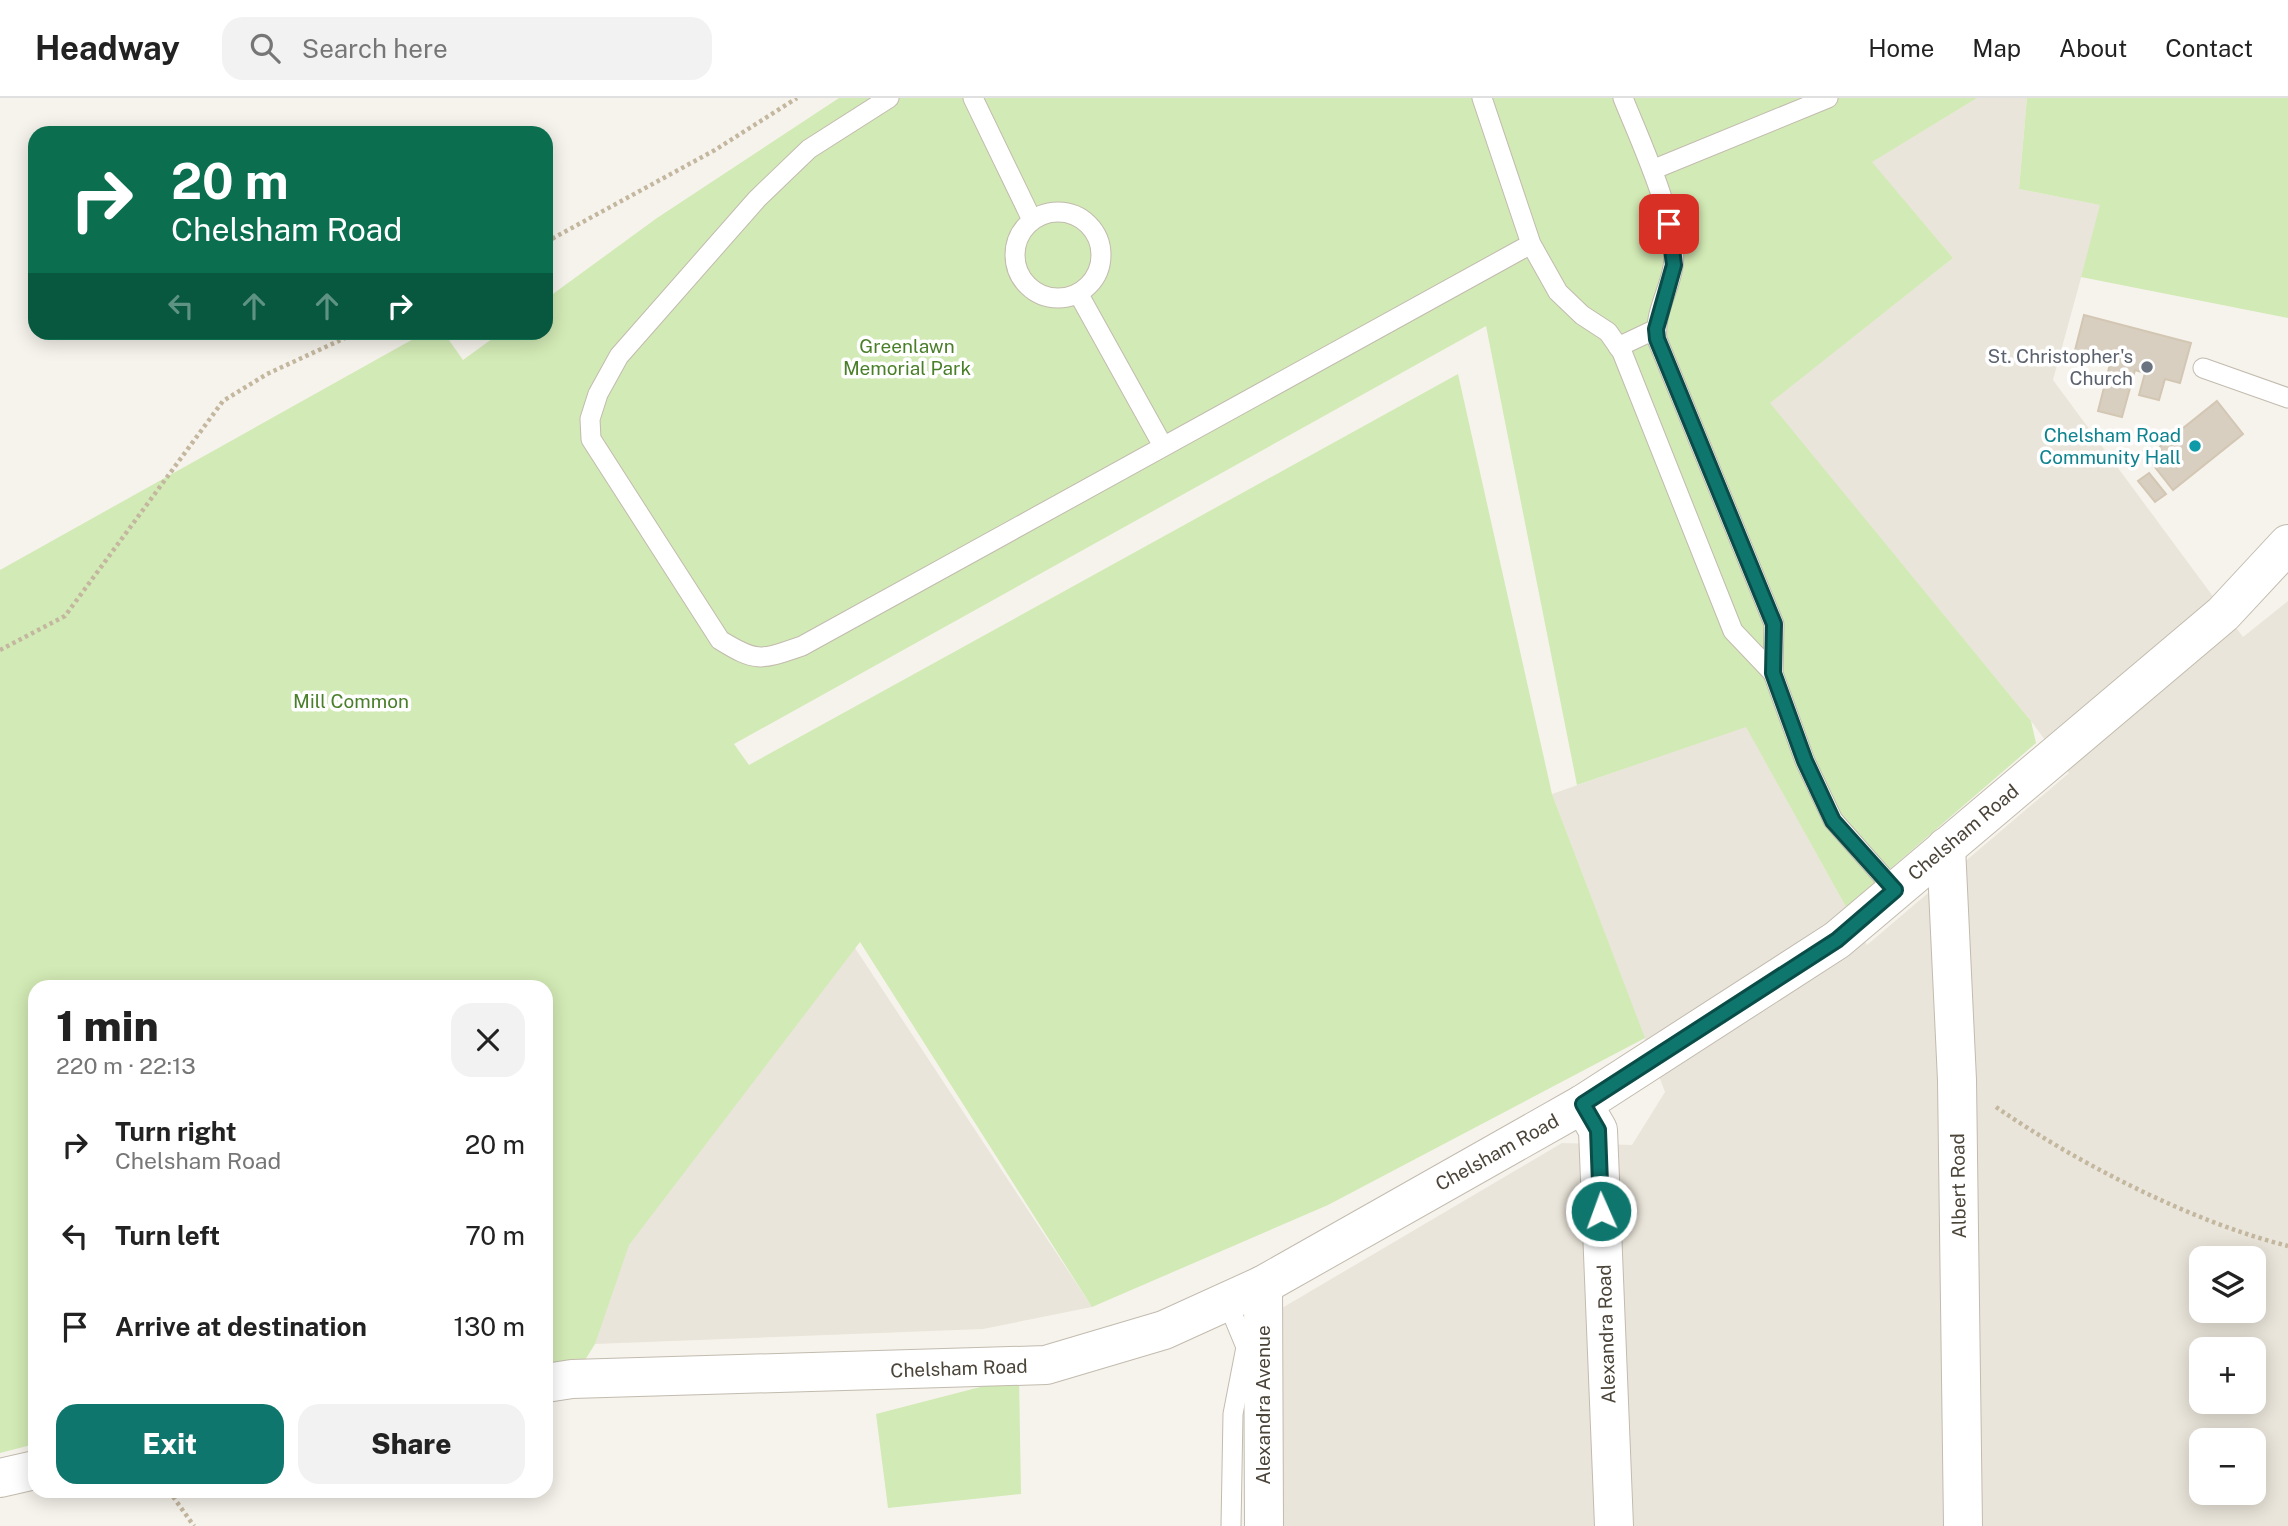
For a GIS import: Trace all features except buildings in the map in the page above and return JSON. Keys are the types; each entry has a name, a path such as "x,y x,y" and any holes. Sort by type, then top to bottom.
{"street":[{"name":"Chelsham Road","path":"553,1382 572,1379 1046,1365 1164,1330 1263,1285 1583,1104 1837,940 2223,614 2288,544"},
{"name":"Albert Road","path":"1946,847 1957,1080 1963,1526"},
{"name":"Alexandra Road","path":"1583,1104 1598,1130 1614,1526"},
{"name":"Alexandra Avenue","path":"1263,1285 1264,1526"},
{"path":"0,1478 28,1472"}],"lane":[{"path":"889,98 809,149 757,199 619,356 598,394 590,419 591,439 720,640 747,656 770,657 802,646 1531,244"},
{"path":"973,98 1032,220"},
{"path":"1482,98 1531,244 1558,292 1582,316 1608,332 1618,347 1733,631 1773,673"},
{"path":"1623,98 1652,170 1669,224 1674,265 1656,329 1657,339 1774,624 1773,673 1805,761 1833,821 1895,890"},
{"path":"1652,170 1828,98"},
{"path":"1059,212 1073,214 1086,221 1095,232 1101,259 1097,273 1089,285 1078,293 1064,298 1050,297 1037,292 1026,283 1018,271 1015,257 1017,243 1022,230 1032,220 1059,212"},
{"path":"1078,293 1163,446"},
{"path":"1618,347 1656,329"},
{"path":"2203,369 2288,398"},
{"path":"1227,1301 1246,1347 1233,1414 1231,1526"}],"path":[{"path":"553,238 715,150 797,98"},
{"path":"0,650 65,616 223,401 267,374 341,340"},
{"path":"1957,1080 2030,1131 2103,1171 2196,1214 2288,1245"},
{"path":"174,1498 194,1526"}],"shaded area":[{"path":"1977,98 2027,98 2019,189 2101,205 2053,380 2243,637 2288,601 2288,1526 1282,1526 1277,1311 1562,1143 1632,1145 1665,1092 1552,794 1746,726 1867,945 2069,773 2031,721 1769,403 1953,258 1871,162"},
{"path":"855,948 1092,1307 983,1329 595,1344 553,1299 553,1132"}],"green space":[{"path":"839,98 1977,98 1872,162 1953,258 1770,403 2031,721 2036,743 1846,907 1746,727 1577,785 1486,326 734,744 749,765 1458,374 1552,794 1645,1038 1328,1205 1092,1307 860,942 629,1245 595,1344 585,1360 553,1364 553,980 28,980 28,1446 0,1453 0,570 411,340 449,340 463,360 490,340 553,340 553,294 657,218"},
{"path":"2027,98 2288,98 2288,318 2081,277 2100,205 2019,189"},
{"path":"1019,1377 1021,1494 888,1508 876,1414"}],"place":[{"name":"St. Christopher's Church","path":"2147,367"},
{"name":"Chelsham Road Community Hall","path":"2195,446"}],"route":[{"path":"1601,1211 1598,1130 1583,1104 1837,940 1895,890 1833,821 1805,761 1773,673 1774,624 1657,339 1656,329 1674,265 1669,224"}],"park label":[{"name":"Greenlawn Memorial Park","path":"907,357"},
{"name":"Mill Common","path":"351,701"}]}
